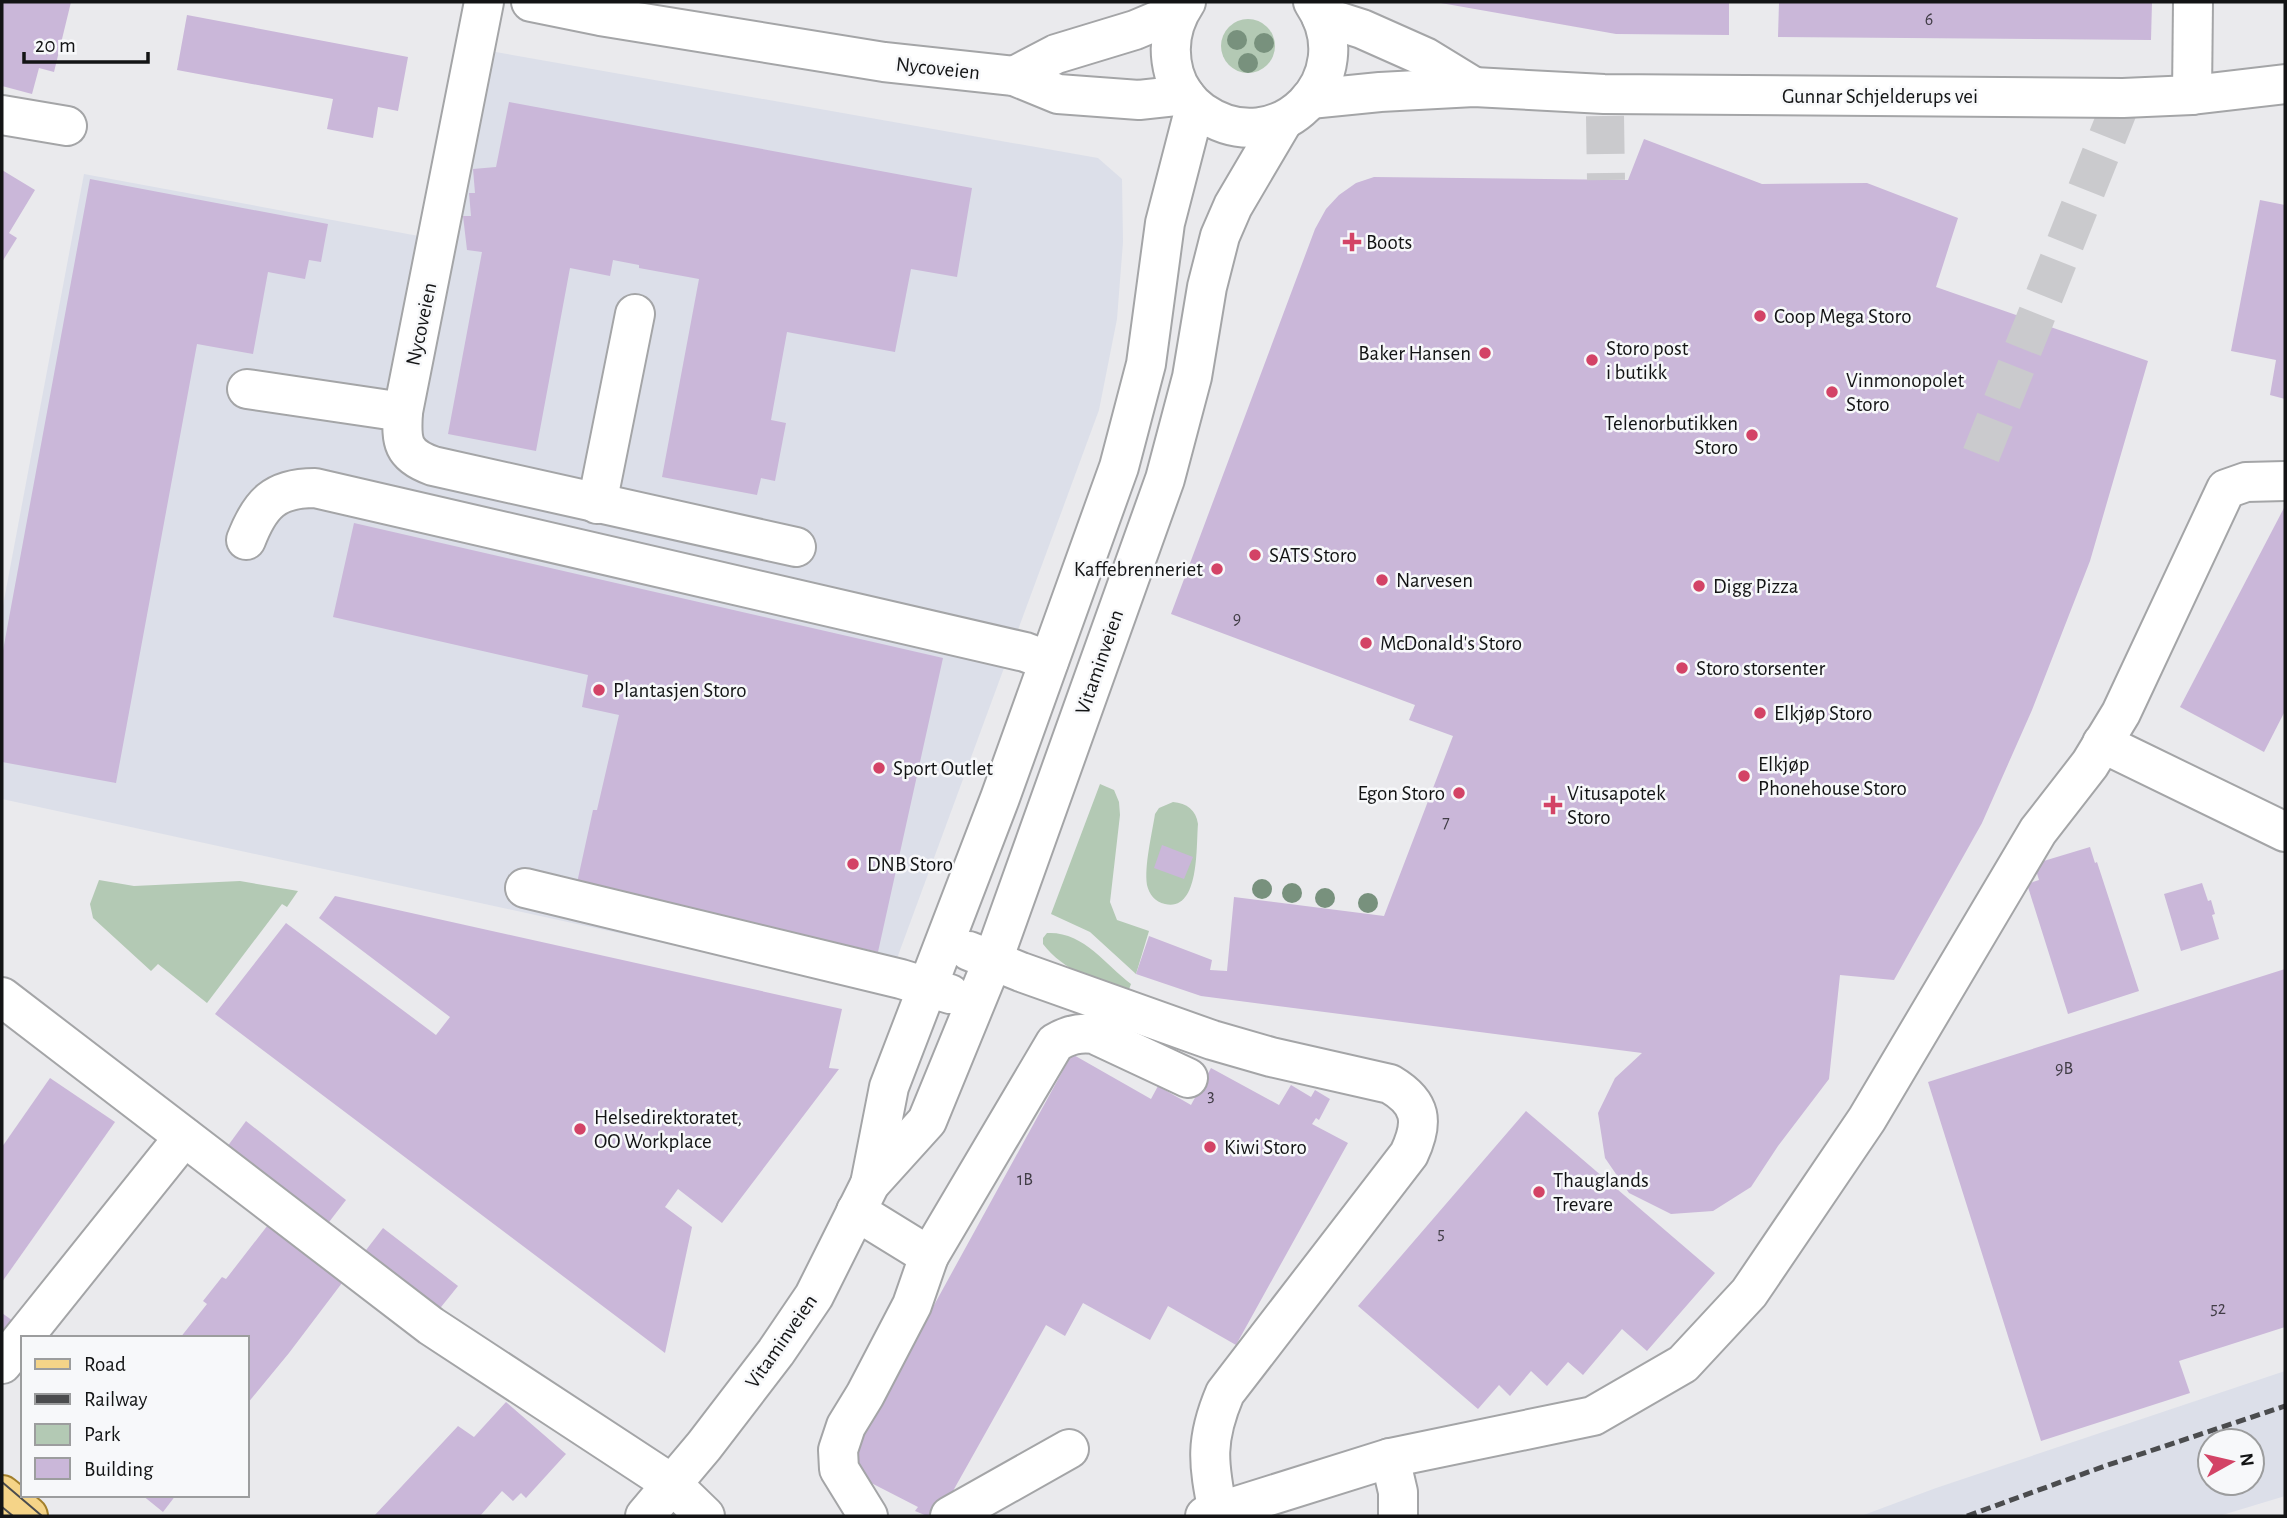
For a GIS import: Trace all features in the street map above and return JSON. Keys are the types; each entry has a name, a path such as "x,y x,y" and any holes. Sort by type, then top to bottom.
{"main road":[{"path":"2,1495 28,1516"}],"street":[{"name":"Nycoveien","path":"484,2 403,412 401,437 416,460 433,466 796,547"},
{"name":"Nycoveien","path":"531,2 600,16 884,62 1014,76 1058,94 1190,101"},
{"path":"2192,95 2193,2"},
{"path":"1014,76 1056,54 1135,30 1182,7"},
{"path":"1182,7 1172,29 1170,46 1176,80 1190,101"},
{"name":"Gunnar Schjelderups vei","path":"1319,8 1425,57 1474,87"},
{"name":"Vitaminveien","path":"645,1516 704,1446 784,1341 814,1296 863,1198 927,1121 993,960 1165,479 1192,377 1207,287 1220,236 1240,194 1297,110 1321,80 1328,59 1326,30 1319,8"},
{"name":"Gunnar Schjelderups vei","path":"1190,101 1220,122 1246,128 1265,126 1297,110 1380,92 1474,87 1604,105 2192,95 2285,84"},
{"name":"Vitaminveien","path":"863,1198 889,1087 1100,523 1132,420 1146,364 1165,223 1190,101"},
{"path":"2,115 67,126"},
{"path":"597,504 635,314"},
{"path":"247,389 403,412"},
{"path":"944,941 1212,1040 1271,1057 1390,1084 1405,1093 1415,1107 1420,1122 1409,1154 1225,1392 1215,1417 1209,1446 1212,1514 1390,1458 1593,1416 1683,1364 1749,1293 1867,1119 2038,831 2090,764 2121,713 2226,489 2246,482 2285,481"},
{"path":"246,540 254,517 269,500 282,492 315,488 1012,649 1049,661"},
{"path":"2102,743 2285,832"},
{"path":"525,888 927,986 976,1003"},
{"path":"2,997 431,1326 672,1484 705,1516"},
{"path":"867,1516 839,1469 838,1450 846,1426 912,1305 929,1256 1055,1043 1083,1032 1094,1034 1188,1077"},
{"path":"24,1336 184,1137"},
{"path":"863,1198 929,1256"},
{"path":"2,1364 21,1340"},
{"path":"950,1516 1069,1449"},
{"path":"1390,1458 1398,1492 1398,1516"}],"shaded area":[{"path":"490,51 1098,158 1122,179 1123,242 1117,319 1099,410 885,991 2,799 2,611 84,174 451,242"},
{"path":"2285,1371 2285,1496 2219,1516 1861,1516 1936,1488"}],"green space":[{"path":"1253,19 1263,23 1271,31 1275,46 1271,61 1263,69 1243,73 1233,69 1225,61 1221,41 1225,31 1233,23"},
{"path":"1100,784 1114,790 1119,802 1120,815 1110,902 1117,920 1149,931 1136,974 1090,932 1051,914"},
{"path":"1173,802 1190,808 1197,819 1196,861 1185,898 1176,904 1165,904 1155,899 1149,891 1147,869 1155,814 1159,808"},
{"path":"99,880 134,886 240,881 298,891 287,907 282,904 207,1003 158,964 151,971 93,918 90,904"},
{"path":"1047,933 1072,937 1093,950 1131,984 1128,992 1082,974 1060,961 1043,944"}],"building":[{"path":"2,2 71,2 54,72 39,68 32,94 2,86"},
{"path":"1435,2 1729,2 1729,35 1616,34"},
{"path":"1779,2 2152,2 2151,40 1778,37"},
{"path":"187,15 408,57 398,111 378,107 373,138 327,129 333,99 177,70"},
{"path":"509,102 972,188 957,277 911,269 895,352 787,332 771,420 786,423 775,481 761,478 757,495 662,477 699,279 639,268 639,265 613,260 610,276 570,268 536,451 448,434 482,252 467,250 463,216 471,216 469,193 475,193 473,169 496,167"},
{"name":"Storo storsenter","path":"1644,139 1762,184 1867,183 1958,218 1936,287 2148,361 2090,561 2032,710 1982,823 1894,980 1840,975 1829,1079 1778,1146 1751,1187 1713,1211 1671,1214 1629,1193 1605,1158 1598,1113 1615,1078 1642,1053 1201,996 1136,974 1149,936 1212,960 1210,970 1227,971 1234,897 1384,916 1453,736 1409,720 1415,705 1171,614 1315,229 1326,209 1356,183 1374,177 1628,180"},
{"path":"2,170 35,190 9,233 17,238 2,262"},
{"path":"90,179 328,224 321,262 309,260 305,279 268,272 253,354 197,344 116,783 2,762 2,656"},
{"path":"2260,200 2285,205 2285,399 2270,395 2276,360 2231,351"},
{"path":"2285,506 2285,711 2264,752 2180,707"},
{"path":"354,523 943,658 878,952 577,883 593,810 597,810 619,715 582,707 588,675 333,617"},
{"path":"1162,845 1193,857 1184,879 1154,868"},
{"path":"2090,847 2139,991 2068,1014 2027,884 2039,880 2035,867 2037,863"},
{"path":"2202,883 2208,901 2211,900 2219,939 2181,951 2164,894"},
{"name":"Helsedirektoratet, OO Workplace","path":"335,896 842,1009 829,1068 839,1069 722,1223 678,1189 665,1207 692,1227 665,1353 215,1014 286,923 436,1035 450,1017 319,918"},
{"path":"2285,969 2285,1327 2179,1361 2190,1393 2041,1441 1928,1082"},
{"path":"1072,1054 1151,1099 1158,1086 1191,1105 1211,1068 1279,1105 1291,1085 1311,1097 1315,1090 1330,1099 1319,1120 1316,1118 1312,1124 1348,1143 1236,1345 1168,1306 1150,1340 1083,1303 1065,1336 1046,1325 939,1516 927,1516 915,1511 918,1507 844,1469"},
{"path":"50,1078 115,1122 2,1282 2,1147"},
{"name":"Thauglands Trevare","path":"1526,1111 1715,1273 1647,1351 1622,1329 1583,1375 1568,1362 1547,1386 1531,1371 1510,1396 1499,1385 1478,1409 1358,1306"},
{"path":"246,1121 346,1200 326,1226 227,1147"},
{"path":"271,1221 345,1279 248,1403 248,1336 182,1336 207,1304 203,1301 222,1277 226,1279"},
{"path":"383,1228 458,1286 437,1312 363,1254"},
{"path":"2,1313 20,1326 2,1343"},
{"path":"506,1402 566,1454 526,1498 521,1493 513,1501 502,1491 480,1516 374,1516 458,1426 474,1437"},
{"path":"144,1497 174,1497 163,1512"}],"tunnel":[{"path":"1981,455 2123,98"},
{"path":"1605,116 1606,180"}],"tram line":[{"path":"2,1482 42,1516"},
{"path":"2,1507 13,1516"}],"railway":[{"path":"1967,1516 2105,1466 2285,1406"}],"place":[{"name":"Boots","path":"1352,242"},
{"name":"Coop Mega Storo","path":"1760,316"},
{"name":"Baker Hansen","path":"1485,353"},
{"name":"Storo post i butikk","path":"1592,360"},
{"name":"Vinmonopolet Storo","path":"1832,392"},
{"name":"Telenorbutikken Storo","path":"1752,435"},
{"name":"SATS Storo","path":"1255,555"},
{"name":"Kaffebrenneriet","path":"1217,569"},
{"name":"Narvesen","path":"1382,580"},
{"name":"Digg Pizza","path":"1699,586"},
{"name":"McDonald's Storo","path":"1366,643"},
{"name":"Storo storsenter","path":"1682,668"},
{"name":"Plantasjen Storo","path":"599,690"},
{"name":"Elkjøp Storo","path":"1760,713"},
{"name":"Sport Outlet","path":"879,768"},
{"name":"Elkjøp Phonehouse Storo","path":"1744,776"},
{"name":"Egon Storo","path":"1459,793"},
{"name":"Vitusapotek Storo","path":"1553,805"},
{"name":"DNB Storo","path":"853,864"},
{"name":"Helsedirektoratet, OO Workplace","path":"580,1129"},
{"name":"Kiwi Storo","path":"1210,1147"},
{"name":"Thauglands Trevare","path":"1539,1192"}]}
